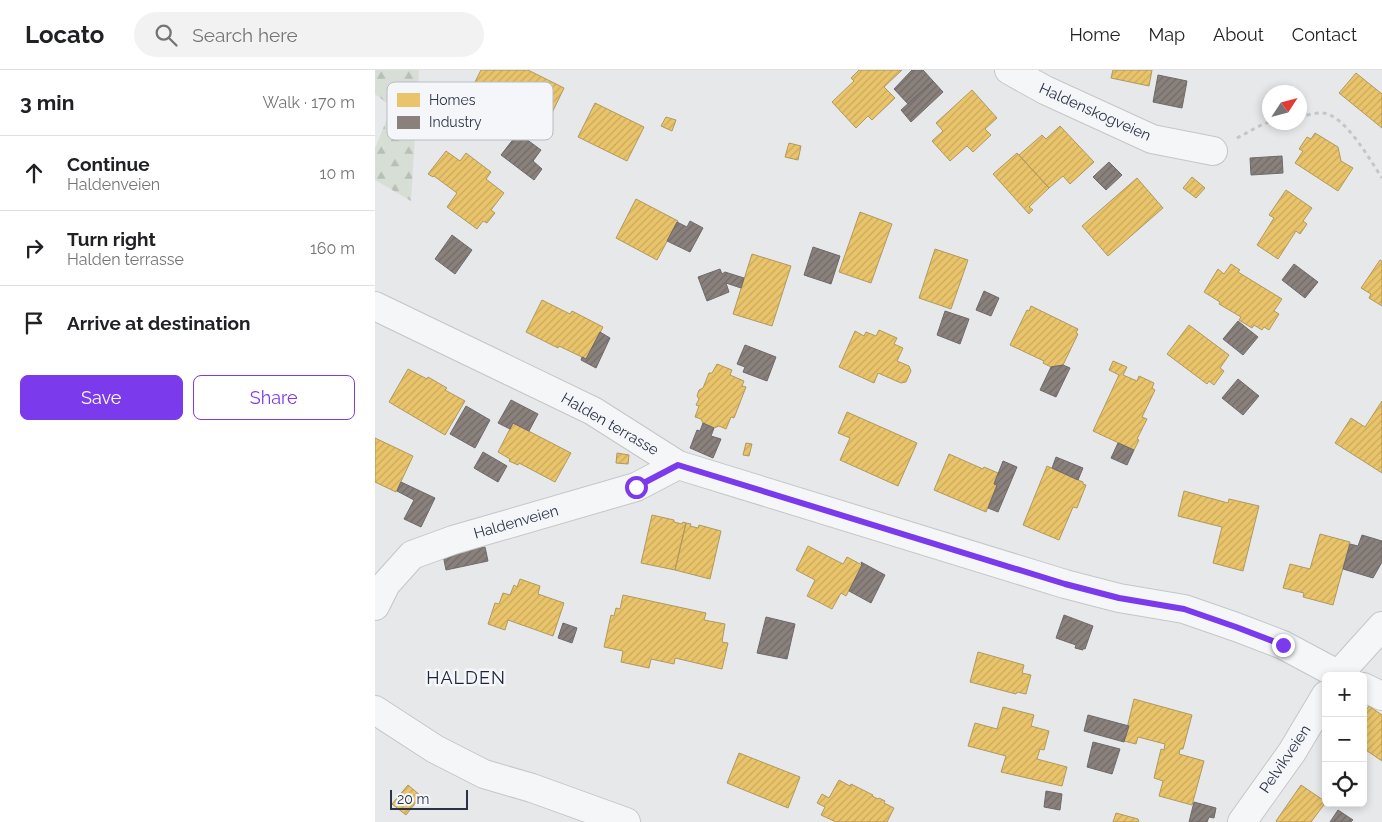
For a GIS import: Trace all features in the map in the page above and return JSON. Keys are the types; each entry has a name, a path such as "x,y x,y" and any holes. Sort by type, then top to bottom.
{"street":[{"name":"Haldenskogveien","path":"1009,70 1045,90 1152,139 1213,151"},
{"name":"Halden terrasse","path":"375,306 593,411 678,465 1065,584 1119,598 1184,609 1283,645 1324,672"},
{"name":"Haldenveien","path":"375,606 385,584 412,555 453,540 636,487 678,465"},
{"name":"Pelvikveien","path":"1343,672 1382,626"},
{"path":"1367,689 1382,696"},
{"name":"Pelvikveien","path":"1242,822 1292,752 1322,703"},
{"path":"375,710 435,749 484,774 533,788 626,822"}],"path":[{"path":"1307,116 1323,113 1337,118 1382,178"},
{"path":"1213,151 1262,125"}],"green space":[{"path":"375,70 419,70 418,82 387,82 387,103 375,94"},
{"path":"387,119 387,140 415,140 411,201 375,180 375,148"}],"building: Homes":[{"path":"481,70 528,70 552,82 475,82"},
{"path":"859,70 902,70 884,87 895,98 872,120 868,116 856,128 832,102 854,81 851,78"},
{"path":"1113,70 1152,70 1149,86 1111,78"},
{"path":"1356,73 1382,94 1382,128 1339,93"},
{"path":"553,82 564,88 553,111"},
{"path":"972,90 997,118 985,129 991,135 973,152 967,146 950,161 932,141 943,131 936,123"},
{"path":"595,103 644,127 627,161 578,137"},
{"path":"666,117 676,120 672,131 661,126"},
{"path":"1060,126 1094,162 1070,184 1063,176 1049,188 1019,155 1042,135 1046,139"},
{"path":"1315,133 1338,147 1341,161 1353,168 1338,191 1295,163 1303,151 1299,149 1307,137 1311,139"},
{"path":"789,143 801,146 798,160 785,157"},
{"path":"446,151 460,161 466,153 491,172 486,179 504,193 491,210 495,213 487,223 483,221 477,229 447,207 457,193 434,176 428,174"},
{"path":"1017,153 1049,188 1029,207 1033,210 1029,214 993,174"},
{"path":"1192,177 1205,188 1196,198 1183,188"},
{"path":"1137,178 1163,208 1108,256 1082,226"},
{"path":"1286,190 1312,208 1303,221 1307,224 1300,234 1296,231 1278,259 1257,245 1274,218 1269,215"},
{"path":"636,199 678,221 657,260 616,238"},
{"path":"860,212 892,224 871,283 839,272"},
{"path":"935,249 968,260 951,309 919,298"},
{"path":"752,254 791,266 772,326 733,314"},
{"path":"1380,260 1382,261 1382,306 1369,298 1371,294 1361,288"},
{"path":"1231,264 1240,270 1238,272 1282,299 1274,311 1279,314 1269,330 1264,327 1262,330 1254,325 1252,328 1239,320 1241,317 1219,304 1220,302 1204,292 1218,269 1224,274"},
{"path":"542,300 570,314 572,311 603,327 586,359 526,332"},
{"path":"1031,306 1078,329 1076,333 1078,334 1063,365 1051,367 1043,363 1044,361 1010,345 1027,310 1029,311"},
{"path":"1189,325 1229,355 1220,368 1224,371 1214,385 1209,381 1207,384 1167,354"},
{"path":"879,330 897,338 894,344 903,348 897,361 909,366 911,371 906,382 901,383 878,373 874,383 839,367 855,331 864,336 866,332 876,336"},
{"path":"1113,361 1127,367 1123,375 1137,381 1139,376 1154,383 1152,388 1155,390 1142,417 1147,419 1134,450 1093,431 1119,375 1109,370"},
{"path":"717,364 732,370 730,375 744,381 742,386 746,387 734,418 731,417 726,429 719,426 714,428 695,417 699,406 696,405 699,399 697,396 699,390 703,388 709,373 712,373"},
{"path":"408,369 427,379 428,377 447,388 445,390 465,401 445,435 389,402"},
{"path":"1382,401 1382,473 1335,443 1351,418 1365,427"},
{"path":"847,412 917,443 898,486 840,460 850,438 838,433"},
{"path":"513,423 571,453 555,482 519,463 518,465 509,461 510,459 498,452"},
{"path":"375,438 413,456 396,492 375,482"},
{"path":"746,443 752,444 749,456 743,455"},
{"path":"617,453 629,455 628,464 616,463"},
{"path":"949,454 983,469 984,467 998,473 994,484 997,485 986,512 934,490"},
{"path":"1047,466 1086,485 1077,508 1073,507 1059,540 1023,525"},
{"path":"1184,491 1228,503 1229,499 1259,506 1243,571 1213,563 1222,527 1178,516"},
{"path":"652,515 674,520 674,522 682,524 683,522 686,523 675,570 641,563"},
{"path":"686,523 698,528 699,525 721,531 710,579 675,570"},
{"path":"1320,534 1350,542 1333,605 1303,597 1304,593 1283,588 1290,564 1310,569"},
{"path":"808,546 843,564 847,557 862,565 846,596 841,593 832,609 807,596 815,580 796,570"},
{"path":"520,579 540,586 538,594 564,603 553,636 508,620 505,630 488,624 495,603 499,604 503,593 510,595 514,585 517,587"},
{"path":"623,595 706,613 704,620 725,624 722,642 728,643 722,669 675,658 674,664 651,659 649,668 621,662 623,651 604,647 611,615 614,616 616,608 620,609"},
{"path":"978,652 1024,665 1022,673 1031,675 1026,694 1017,692 1016,694 970,682"},
{"path":"1134,699 1192,715 1183,749 1180,749 1179,754 1204,761 1192,805 1159,796 1163,781 1154,778 1161,749 1164,750 1165,744 1138,737 1136,744 1124,741"},
{"path":"1369,706 1382,715 1382,761 1367,751 1367,709"},
{"path":"1003,707 1034,715 1031,726 1049,731 1044,750 1040,749 1037,759 1067,767 1062,786 1001,772 1006,756 968,746 975,723 997,729"},
{"path":"739,753 800,777 788,808 727,783"},
{"path":"839,780 885,801 884,803 894,808 887,822 836,822 821,815 825,807 817,803 822,794 829,798"},
{"path":"408,785 421,796 406,815 392,804"},
{"path":"1301,785 1322,799 1322,807 1311,822 1276,821"},
{"path":"1116,813 1138,819 1139,822 1113,822"}],"building: Industry":[{"path":"912,70 923,70 933,81 908,104 894,89"},
{"path":"1158,75 1187,81 1182,108 1153,102"},
{"path":"933,81 943,92 911,122 901,110"},
{"path":"513,140 527,140 541,150 533,161 542,169 534,180 501,155"},
{"path":"1282,156 1283,173 1251,175 1250,158"},
{"path":"1109,162 1122,175 1106,190 1093,177"},
{"path":"690,221 703,228 690,252 667,241 677,222 687,227"},
{"path":"452,235 472,250 455,274 435,259"},
{"path":"813,247 840,256 831,284 804,275"},
{"path":"1294,264 1318,282 1305,298 1282,280"},
{"path":"720,269 722,274 725,272 744,278 741,288 726,283 729,292 707,301 698,277"},
{"path":"984,291 999,298 991,316 976,310"},
{"path":"945,311 969,319 960,344 937,335"},
{"path":"1238,321 1258,337 1243,355 1223,339"},
{"path":"600,332 610,338 596,368 581,360 582,357 586,359"},
{"path":"745,345 776,357 767,381 743,372 745,367 737,364"},
{"path":"1063,365 1070,368 1056,397 1040,390 1051,367"},
{"path":"1238,379 1259,396 1243,415 1222,398"},
{"path":"511,400 538,414 529,431 513,423 510,429 498,423"},
{"path":"466,406 490,420 475,448 450,434"},
{"path":"703,423 714,428 711,436 721,439 713,458 690,448 697,430 700,431"},
{"path":"1118,443 1134,450 1127,465 1111,458"},
{"path":"483,452 507,466 498,482 474,468"},
{"path":"1056,457 1083,468 1078,480 1052,468"},
{"path":"1003,461 1017,467 998,512 988,508 997,485 994,484"},
{"path":"401,482 435,498 421,527 404,519 414,500 397,491"},
{"path":"1362,535 1382,541 1382,562 1373,578 1343,569 1350,544 1358,546"},
{"path":"485,547 488,561 446,570 443,555"},
{"path":"861,562 885,575 871,603 849,591 862,565"},
{"path":"1064,615 1093,626 1085,649 1075,648 1076,645 1056,638"},
{"path":"766,617 795,624 787,659 757,653"},
{"path":"563,623 577,628 572,643 558,638"},
{"path":"1088,715 1129,726 1124,742 1084,731"},
{"path":"1093,742 1120,749 1112,774 1087,767"},
{"path":"1046,791 1062,794 1060,810 1044,807"},
{"path":"1194,802 1216,808 1214,818 1209,817 1207,822 1189,822"},
{"path":"1338,810 1353,820 1351,822 1330,822"}],"district":[{"name":"HALDEN","path":"466,678"}],"route":[{"path":"636,487 678,465 1065,584 1119,598 1184,609 1283,645"}]}
